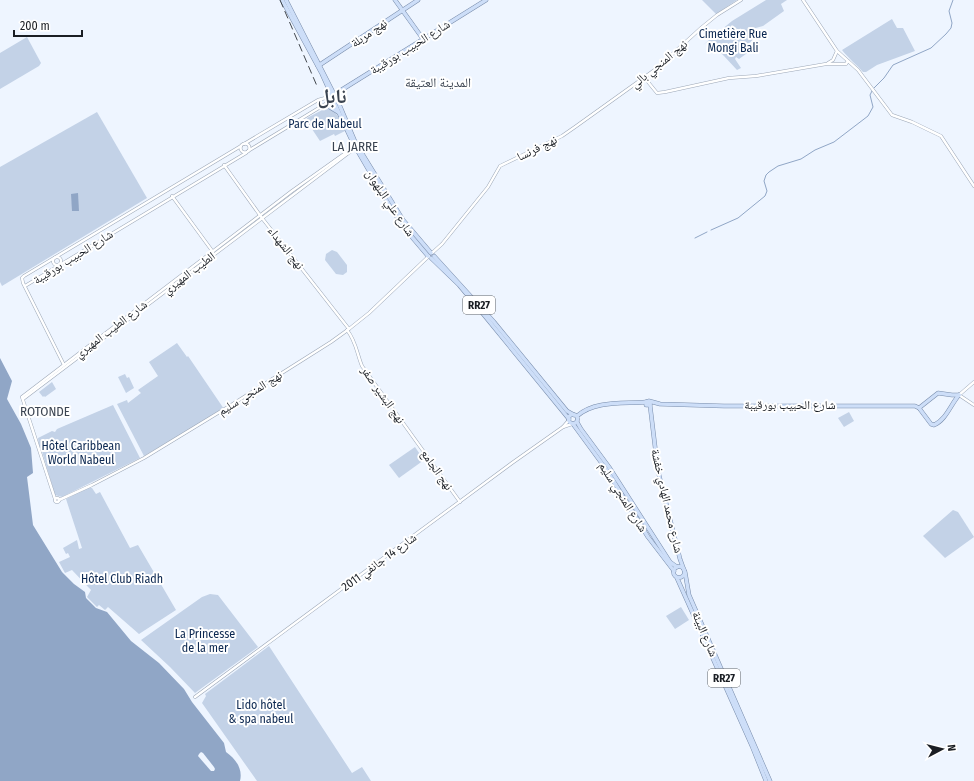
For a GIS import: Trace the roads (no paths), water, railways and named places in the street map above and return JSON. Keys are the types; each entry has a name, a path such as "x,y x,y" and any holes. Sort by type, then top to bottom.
{"main road":[{"path":"282,0 319,66"},
{"path":"286,0 292,15 333,96"},
{"path":"395,0 423,39"},
{"name":"نهج مربلة","path":"319,66 418,0"},
{"name":"شارع الحبيب بورقيبة","path":"333,96 486,0"},
{"name":"شارع علي البلهوان","path":"333,96 355,147 403,220 431,256 476,301 522,358"},
{"name":"شارع علي البلهوان","path":"333,96 355,147"},
{"path":"321,107 327,106 340,113"},
{"name":"RR27","path":"522,358 564,407 576,418"},
{"name":"RR27","path":"522,358 569,419"},
{"path":"938,393 959,394 953,401 945,416 935,424 931,424 919,408 938,393"},
{"name":"شارع الحبيب بورقيبة","path":"576,418 585,412 602,407 648,404 726,406 915,406 919,408"},
{"name":"شارع محمد الهادي خفشة","path":"648,404 660,482 680,559 685,571"},
{"path":"569,419 570,416 576,418 572,424"},
{"name":"شارع المنجي سليم","path":"576,418 580,429 612,472 670,562 676,568"},
{"name":"شارع المنجي سليم","path":"569,419 603,464 648,536 676,568"},
{"path":"676,568 680,566 680,559"},
{"path":"676,568 682,567 685,571 683,576 677,578"},
{"name":"RR27","path":"676,568 674,575 677,578"},
{"name":"شارع البيئة","path":"685,571 689,595 770,781"},
{"name":"شارع البيئة","path":"677,578 752,746 766,781"}],"street":[{"name":"نهج المنجي بالي","path":"575,127 676,52 717,15 741,0"},
{"path":"803,0 837,51 858,70 893,115 912,122 941,136 974,186"},
{"path":"826,64 833,60 837,51"},
{"path":"644,77 657,93 729,78 756,76 826,64 846,64 848,61"},
{"name":"شارع الحبيب بورقيبة","path":"333,96 321,107 25,286 22,280 24,275 318,100 333,96"},
{"name":"نهج فرنسا","path":"436,249 491,184 498,169 562,136 575,127"},
{"path":"243,145 249,146 247,152 241,150 243,145"},
{"name":"شارع الطيب المهيري","path":"55,499 23,398 355,147"},
{"name":"نهج الشهداء","path":"224,165 348,330"},
{"path":"172,196 213,253"},
{"name":"نهج المنجي سليم","path":"55,499 56,502 58,502 59,500 144,458 236,402 348,330 369,313 431,256 436,249"},
{"path":"58,257 60,259 61,262 59,265 56,266 53,264 52,260 54,258 58,257"},
{"path":"25,286 65,365"},
{"name":"نهج البشير صفر","path":"348,330 356,346 362,366 415,439"},
{"path":"974,382 959,394 974,405"},
{"path":"563,427 569,419"},
{"path":"563,427 572,424"},
{"name":"شارع 14 جانفي 2011","path":"195,697 563,427"},
{"name":"نهج الجامع","path":"415,439 460,502"}],"waterway":[{"path":"874,88 884,78 893,65 931,48 946,34 951,28 952,23 949,11 953,0"},
{"path":"711,230 738,218 765,196 767,191 764,181 769,172 778,166 801,159 815,150 834,142 868,116 873,107 870,95 872,91"},
{"path":"695,238 707,232"}],"railway":[{"path":"280,0 317,86"}],"district":[{"name":"المدينة العتيقة","path":"438,82"},
{"name":"نابل","path":"332,96"},
{"name":"LA JARRE","path":"355,146"},
{"name":"ROTONDE","path":"45,411"}],"park label":[{"name":"Cimetière Rue Mongi Bali","path":"733,41"},
{"name":"Parc de Nabeul","path":"325,124"},
{"name":"Hôtel Caribbean World Nabeul","path":"81,453"},
{"name":"Hôtel Club Riadh","path":"122,579"},
{"name":"La Princesse de la mer","path":"205,641"},
{"name":"Lido hôtel & spa nabeul","path":"261,712"}]}
